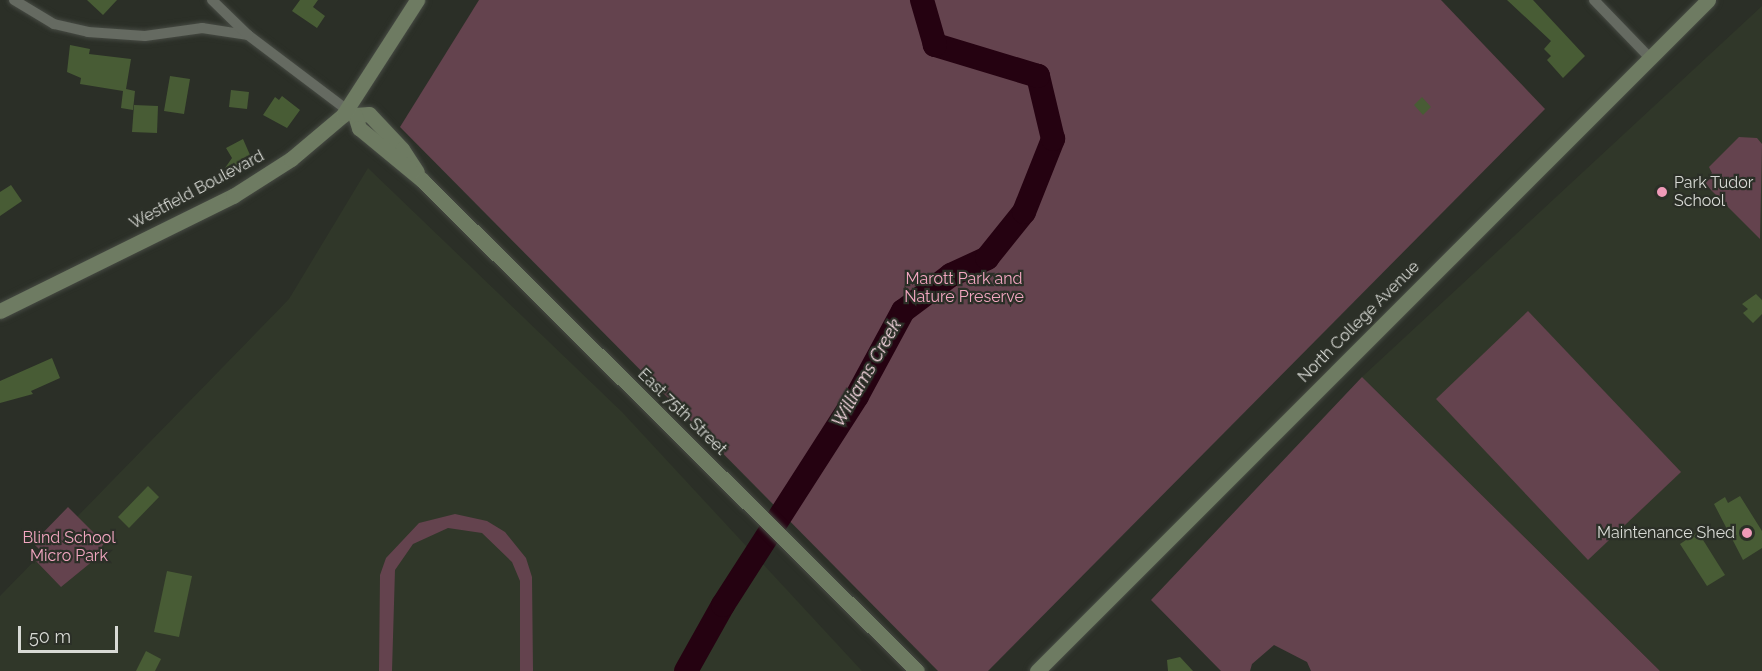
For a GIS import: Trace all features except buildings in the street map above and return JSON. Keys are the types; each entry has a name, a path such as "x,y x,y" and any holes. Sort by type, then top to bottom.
{"street":[{"name":"East 75th Street","path":"14,0 54,24 88,32 145,36 202,28 248,35 351,112 359,128 422,180 917,671"},
{"path":"212,0 248,35"},
{"name":"Westfield Boulevard","path":"0,311 253,184 291,159 351,112 417,0"},
{"path":"1594,0 1651,59"},
{"name":"North College Avenue","path":"1037,671 1708,0"}],"shaded area":[{"name":"Park Tudor School","path":"1762,6 1762,671 1660,671 1362,377"},
{"path":"368,168 622,412 862,671 0,671 0,596 289,299"}],"green space":[{"name":"Marott Park and Nature Preserve","path":"479,0 1441,0 1545,109 988,671 938,671 400,127"},
{"path":"1739,137 1757,138 1762,144 1760,239 1703,182 1712,173 1709,167"},
{"path":"1528,311 1681,472 1588,560 1436,399"},
{"path":"1362,377 1660,671 1311,671 1307,662 1274,645 1252,664 1250,671 1221,671 1151,600"},
{"name":"Blind School Micro Park","path":"68,507 104,543 94,560 61,587 35,560 42,552 33,543"},
{"path":"455,514 487,521 505,532 526,558 532,577 533,671 520,671 520,581 512,562 482,533 448,528 413,544 395,570 392,671 379,671 380,575 386,558 419,523"}],"waterway":[{"name":"Williams Creek","path":"686,671 723,605 857,396 903,311 951,275 987,258 1024,212 1053,139 1038,76 935,45 922,0"}],"place":[{"name":"Park Tudor School","path":"1662,192"},
{"name":"Maintenance Shed","path":"1747,533"}]}
